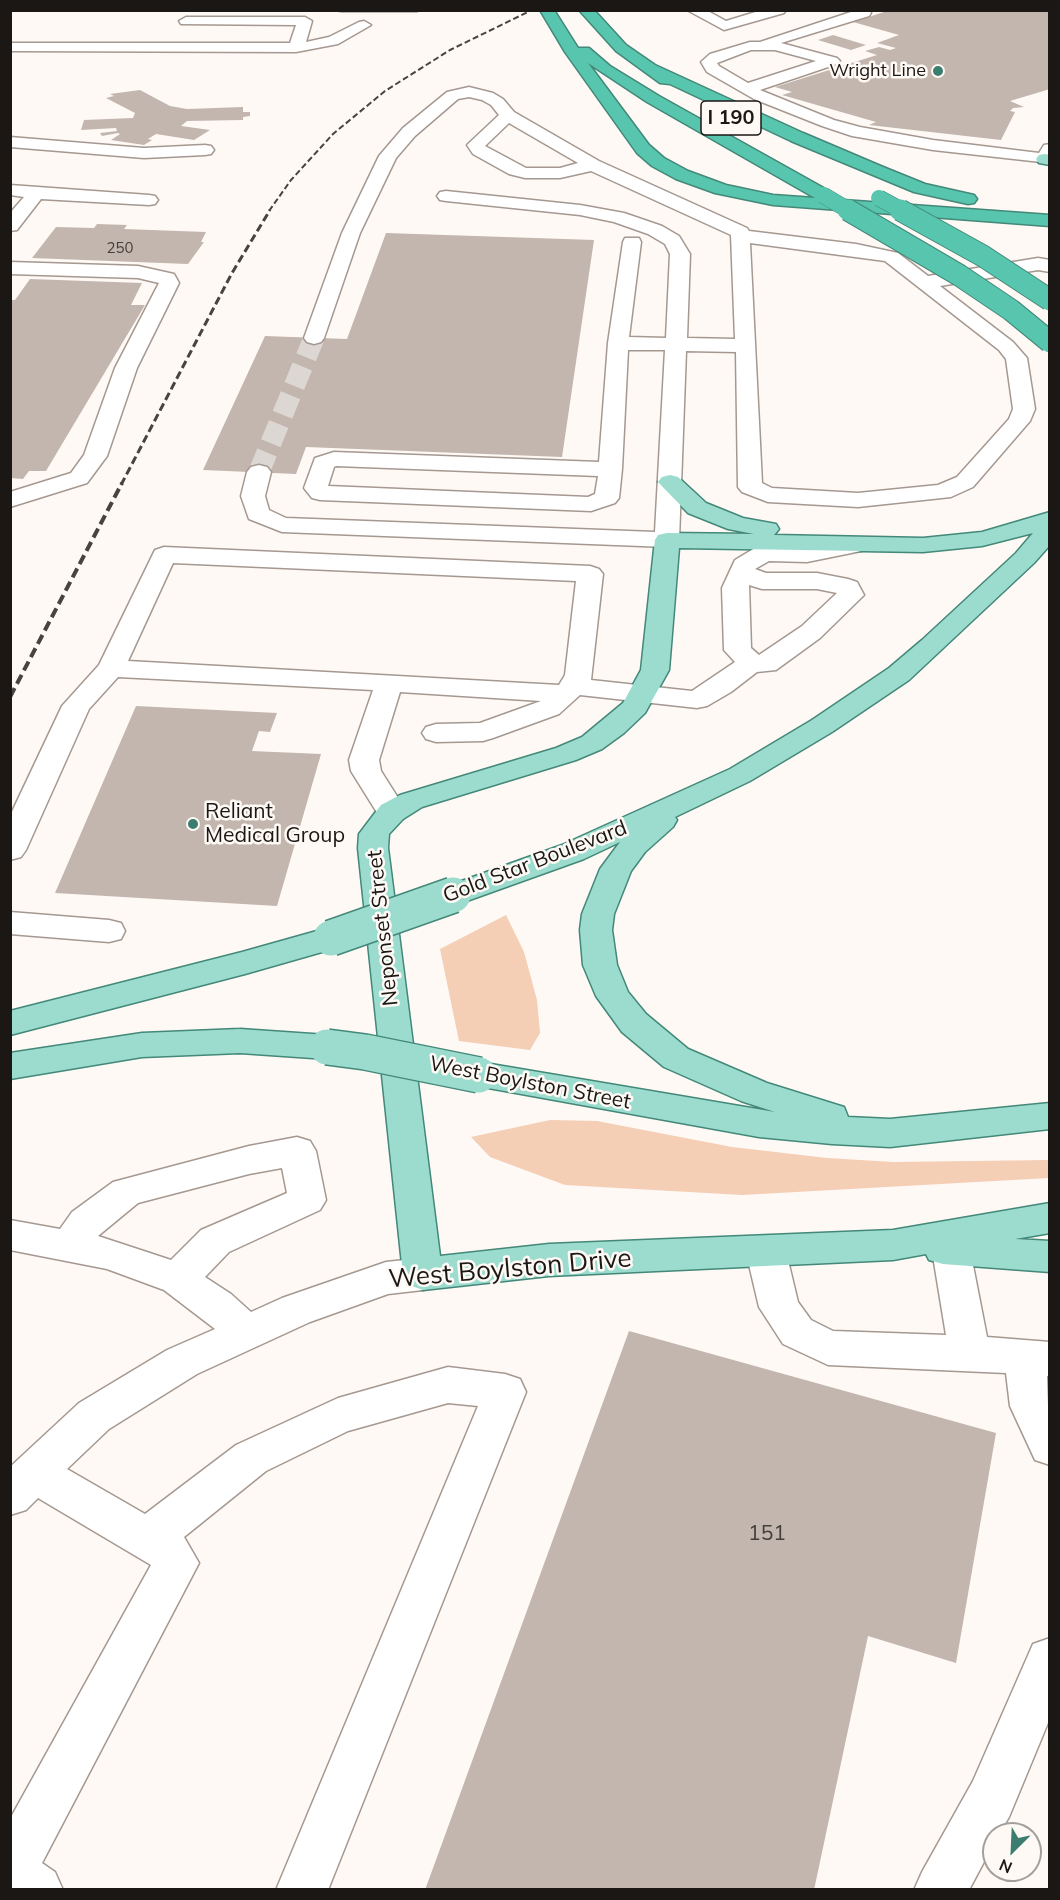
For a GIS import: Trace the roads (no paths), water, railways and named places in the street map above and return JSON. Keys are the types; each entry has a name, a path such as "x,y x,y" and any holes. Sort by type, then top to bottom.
{"highway":[{"name":"I 190","path":"547,10 564,35 627,83 959,275 1011,310 1050,342"},
{"name":"I 190","path":"590,16 621,48 646,67 700,101 808,160"},
{"path":"564,35 573,52 643,149 658,162 694,180 737,194 779,201 1050,221"},
{"path":"646,67 797,137 905,182 976,201 1050,212"},
{"path":"874,195 983,256 1050,300"}],"main road":[{"path":"670,482 697,508 737,524 857,545"},
{"path":"667,540 923,545 969,541 1019,530 1050,519"},
{"name":"Gold Star Boulevard","path":"10,1023 245,963 332,938 573,852 740,775 822,726 899,674 961,622 1025,558 1050,529"},
{"name":"Neponset Street","path":"423,1274 374,834 392,812 411,801 566,754 592,743 614,727 635,707 655,669 667,540"},
{"path":"694,796 634,845 616,869 603,898 596,930 597,947 600,965 613,996 634,1023 647,1035 676,1058 700,1070 798,1107 890,1133"},
{"name":"West Boylston Street","path":"10,1066 142,1045 240,1041 365,1052 479,1075 759,1124 890,1133 1050,1116"},
{"name":"West Boylston Drive","path":"423,1274 549,1260 893,1245 1050,1218"},
{"name":"West Boylston Drive","path":"893,1245 1050,1257"}],"street":[{"path":"694,10 724,26 779,10"},
{"path":"803,32 843,10"},
{"path":"864,13 761,44 732,50 709,62 712,69 780,105 858,132 933,145 1048,157"},
{"path":"173,48 186,16 305,21 296,48"},
{"path":"10,47 296,48 333,41 364,25"},
{"path":"747,89 832,61 761,44"},
{"path":"765,61 797,51"},
{"path":"722,75 744,68"},
{"path":"314,338 351,233 388,156 409,132 453,95 470,92 487,96 497,102 508,115 593,165 740,232 740,236 746,346 750,487 768,495 858,501 943,492 965,482 1019,421 1024,409 1016,358 994,337 891,257 855,250 740,236"},
{"path":"508,115 476,145 479,150 525,173 560,173 593,165"},
{"path":"17,142 144,153 205,150"},
{"path":"10,190 149,200"},
{"path":"10,226 36,193"},
{"path":"259,472 253,496 258,514 282,525 667,540 680,254 672,240 655,230 625,219 580,210 446,196"},
{"path":"610,469 334,459 324,463 316,488 320,493 591,504 607,498 610,469 618,343 632,242"},
{"path":"924,283 1038,264 1050,266"},
{"path":"10,268 138,272 167,278 169,283 126,368 95,456 79,478 10,500"},
{"path":"994,337 1050,327"},
{"path":"618,343 746,346"},
{"path":"455,532 460,498"},
{"path":"741,572 762,581 817,581 848,587 851,595 811,632 766,664 751,663 738,650 735,588 741,572 744,565 764,553 807,554 857,545"},
{"path":"10,850 76,706 112,667 164,555 590,574 581,665 570,690 549,708 483,732 436,733"},
{"path":"112,667 199,673 196,684 205,688 264,693 274,686 278,677 643,694 697,700 721,686 751,663"},
{"path":"389,683 364,760 366,771 392,812"},
{"path":"10,923 109,930"},
{"path":"69,1246 86,1223 126,1192 249,1160 297,1151 308,1200 214,1241 178,1278"},
{"path":"10,1235 110,1254 178,1278 217,1306 245,1332"},
{"path":"951,1250 969,1353"},
{"path":"766,1252 779,1307 797,1332 828,1348 1037,1358 1031,1406 1050,1447"},
{"name":"West Boylston Drive","path":"23,1484 107,1407 182,1362 296,1310 386,1278 423,1274"},
{"path":"147,1539 251,1458 338,1416 448,1385 505,1392 302,1890"},
{"path":"23,1484 147,1539 168,1551 176,1563 10,1872 37,1890"},
{"path":"940,1890 991,1799 1050,1660"}],"tunnel":[{"path":"259,472 314,338"}],"railway":[{"path":"269,211 291,180 333,134 385,91 450,50 532,10"},
{"path":"121,485 232,273 270,210"},
{"path":"10,697 122,483"}],"place":[{"name":"Wright Line","path":"938,71"},
{"name":"Reliant Medical Group","path":"193,824"}]}
